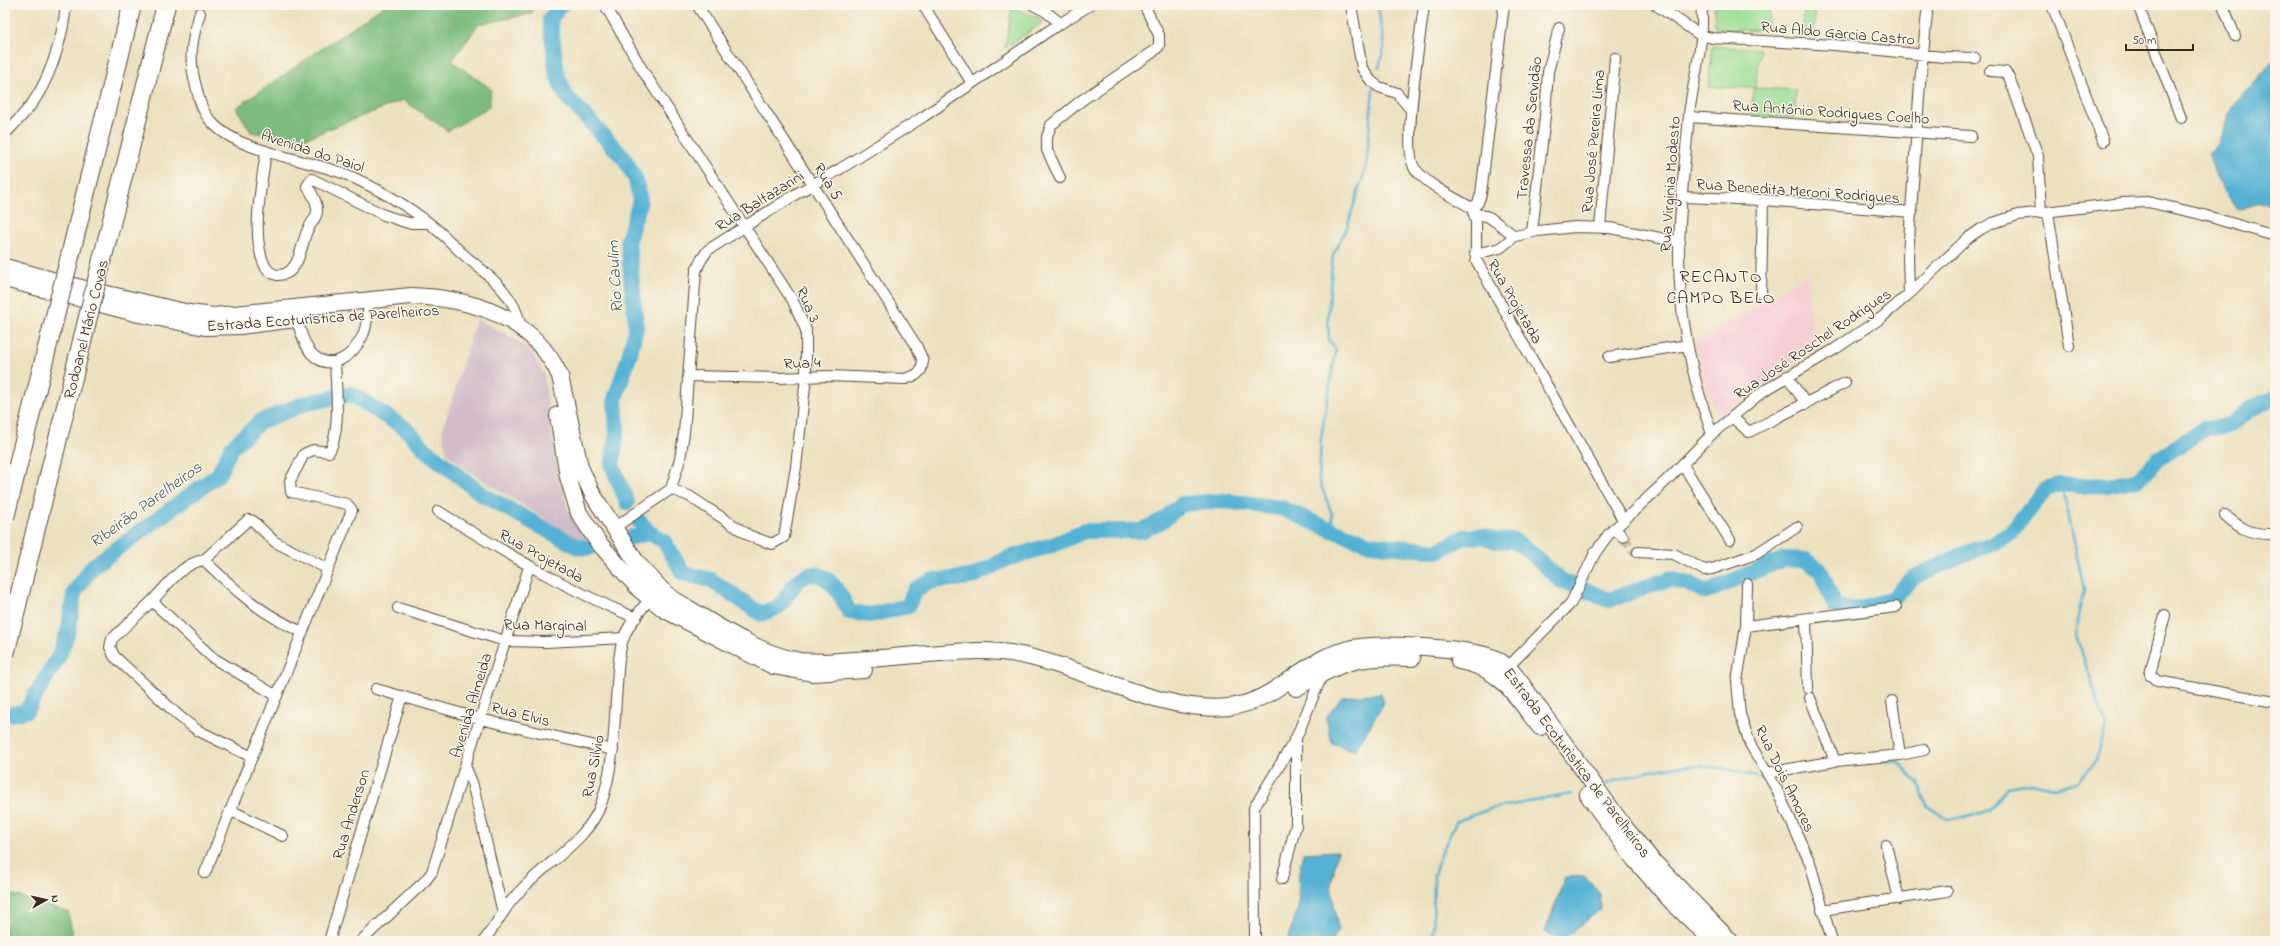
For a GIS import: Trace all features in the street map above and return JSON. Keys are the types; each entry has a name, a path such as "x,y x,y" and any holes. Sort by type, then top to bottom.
{"highway":[{"name":"Rodoanel Mário Covas","path":"5,517 132,5"},
{"name":"Rodoanel Mário Covas","path":"5,654 166,5"}],"main road":[{"name":"Estrada Ecoturistica de Parelheiros","path":"5,267 77,287 189,314 214,316 234,315 411,296 437,297 482,307 520,326 545,350 560,376 580,467 593,495 637,563 650,592 690,609 760,648 800,661 832,661 975,650 1003,651 1023,655 1169,702 1200,708 1229,707 1246,703 1271,693 1328,656 1359,647 1380,645 1467,651 1493,658 1622,824 1656,864 1730,941"},
{"name":"Estrada Ecoturistica de Parelheiros","path":"5,279 123,310 205,327 240,326 368,311 423,307 447,308 469,313 492,321 515,333 528,344 538,355 550,376 568,477 576,504 579,513 609,556 650,592 665,610 773,666 812,673 826,673 971,661 1015,662 1190,716 1208,717 1242,715 1275,700 1333,667 1361,658 1401,657 1470,662 1503,671 1542,730 1635,860 1673,903 1713,941"},
{"path":"576,504 580,498 593,495"},
{"path":"609,556 617,555 627,549"}],"street":[{"path":"5,134 36,97 51,67 60,36 66,5"},
{"name":"Rua 3","path":"605,5 643,71 746,227 802,317 806,330 806,377 802,422 786,532 780,541 768,543 750,536 689,496 671,489"},
{"name":"Rua 5","path":"697,5 920,352 923,365 916,376"},
{"path":"923,5 972,83"},
{"path":"1033,5 1045,11 1060,23"},
{"name":"Rua Baltazarini","path":"671,489 680,459 689,376 696,271 708,250 923,117 1060,23 1090,5"},
{"path":"1060,178 1047,150 1047,137 1052,126 1082,100 1153,52 1159,46 1159,35 1144,5"},
{"path":"1352,5 1362,68 1376,84 1397,93 1411,110"},
{"path":"1424,5 1411,110 1410,156 1414,168 1439,188 1473,211 1489,217 1514,236"},
{"path":"1473,211 1481,194 1504,5"},
{"path":"1656,5 1700,35"},
{"name":"Rua Virginia Modesto","path":"1701,5 1700,35 1689,117 1682,197 1680,242 1682,303 1688,345 1700,398 1712,434"},
{"path":"2052,5 2103,141"},
{"path":"2138,5 2181,118"},
{"path":"2223,5 2235,36"},
{"name":"Avenida do Paiol","path":"200,13 192,40 191,61 193,78 203,110 210,121 228,135 266,151 350,176 372,186 429,223 479,265 498,285 514,306 520,326"},
{"path":"1909,294 1908,255 1922,54 1927,13"},
{"name":"Travessa da Servidão","path":"1532,232 1545,116 1548,72 1559,28"},
{"name":"Rua Aldo Garcia Castro","path":"1700,35 1712,38 1834,45 1975,58"},
{"name":"Rua José Pereira Lima","path":"1600,227 1615,58"},
{"path":"1990,71 2005,72 2009,77 2032,135 2038,156 2045,213 2069,346"},
{"path":"1397,93 1414,85"},
{"name":"Rua Antônio Rodrigues Coelho","path":"1689,117 1971,136"},
{"path":"266,151 259,212 259,234 262,257 270,272 282,275 289,272 299,258 308,230 317,211 314,198 308,186 312,179 384,215 408,223 429,223"},
{"name":"Rua Benedita Meroni Rodrigues","path":"1682,197 1763,200 1912,212"},
{"path":"1762,292 1763,200"},
{"name":"Rua José Roschel Rodrigues","path":"1503,671 1567,608 1580,589 1600,544 1614,528 1683,465 1712,434 1749,401 1787,376 1835,349 1881,318 1909,294 1968,238 1980,229 2008,218 2123,202 2156,202 2275,236"},
{"name":"Rua Projetada","path":"1473,211 1476,222 1476,254 1479,268 1623,520"},
{"path":"1476,254 1500,248 1514,236 1532,232 1575,227 1600,227 1680,242"},
{"path":"296,319 310,352 321,360 335,363 348,358 364,335 368,311"},
{"path":"1609,357 1688,345"},
{"path":"205,873 352,510 347,504 291,492 290,481 304,454 313,450 329,452 333,446 336,415 335,363"},
{"name":"Rua 4","path":"689,376 827,376 898,379 916,376"},
{"path":"1787,376 1806,404"},
{"path":"1732,417 1749,432 1845,383"},
{"path":"1683,465 1730,540"},
{"path":"614,528 671,489"},
{"name":"Rua Projetada","path":"438,511 528,567 589,598 637,616"},
{"path":"2225,515 2238,528 2246,531 2275,534"},
{"path":"252,757 197,730 180,717 114,656 110,647 112,639 185,567 195,561 204,560 248,520 253,521 275,542 328,568"},
{"path":"1638,552 1674,554 1704,570 1712,569 1756,554 1796,527"},
{"path":"1614,528 1623,537"},
{"path":"204,560 239,594 262,612 302,632"},
{"name":"Avenida Almeida","path":"503,913 472,782 465,766 528,567"},
{"name":"Rua Dois Amores","path":"1747,584 1746,626 1738,672 1739,710 1750,744 1777,790 1810,863 1822,910 1832,941"},
{"name":"Rua Silvio","path":"503,913 520,889 592,822 601,806 607,785 613,750 619,659 624,638 650,592"},
{"path":"152,601 213,658 277,696"},
{"path":"1746,626 1896,606"},
{"name":"Rua Marginal","path":"398,608 505,641 546,642 624,638"},
{"path":"2165,614 2150,674 2157,681 2275,702"},
{"path":"1806,619 1809,693 1835,761"},
{"path":"1255,941 1254,808 1296,738 1323,672"},
{"name":"Rua Elvis","path":"376,689 480,718 613,750"},
{"name":"Rua Anderson","path":"329,941 402,696"},
{"path":"1892,702 1900,755"},
{"path":"1282,879 1296,826 1296,738"},
{"path":"1767,773 1835,761 1900,755 1924,750"},
{"path":"361,941 432,872 465,766"},
{"path":"230,810 283,836"},
{"path":"1886,845 1899,899"},
{"path":"1822,910 1947,891"},
{"path":"487,940 503,913"}],"shaded area":[{"path":"1807,274 1815,350 1717,418 1694,344"},
{"path":"476,319 515,339 532,353 544,374 554,449 567,507 589,539 582,542 474,475 447,454 442,432"}],"green space":[{"path":"385,5 535,5 531,14 479,24 452,61 491,89 489,107 448,131 403,100 301,140 251,132 236,108"},
{"path":"1714,5 1770,5 1768,31 1715,29"},
{"path":"1805,5 1815,5 1814,35 1802,34"},
{"path":"1012,8 1039,18 1042,23 1005,48"},
{"path":"1712,46 1760,49 1755,88 1709,87"},
{"path":"1755,88 1796,90 1794,117 1749,116"},
{"path":"11,894 68,912 74,941 5,941 5,897"}],"water":[{"path":"2275,59 2275,203 2256,204 2237,210 2223,190 2208,154 2217,146 2232,107"},
{"path":"1381,693 1384,703 1355,751 1332,743 1326,718 1342,697"},
{"path":"1338,851 1331,885 1338,930 1333,941 1287,941 1298,908 1299,873 1303,853"},
{"path":"1585,876 1600,893 1600,910 1562,940 1545,932 1565,877"}],"waterway":[{"name":"Rio Caulim","path":"561,5 550,19 557,75 566,96 624,158 636,180 640,201 628,240 636,327 629,357 615,399 617,433 612,465 627,502"},
{"path":"1378,5 1384,48 1379,67"},
{"path":"1332,530 1332,514 1319,480 1321,437 1336,350 1329,340 1328,315 1333,255 1347,227 1366,167 1373,88"},
{"name":"Ribeirão Parelheiros","path":"5,715 26,711 58,658 69,629 74,593 93,566 218,475 232,447 260,422 303,404 351,394 406,429 427,451 483,495 578,547 589,548"},
{"name":"Ribeirão Parelheiros","path":"638,520 650,533 664,541 683,573 711,580 761,614 778,607 799,580 808,575 816,574 824,577 830,582 836,589 849,612 870,615 908,606 915,590 931,581 972,577 1006,559 1055,544 1085,531 1141,531 1163,520 1182,504 1225,501 1281,508 1324,527 1370,544 1438,551 1464,537 1483,536 1496,541 1513,540 1529,551 1560,580 1609,600 1669,579 1690,584 1706,592 1784,559 1806,560 1820,570 1835,606 1855,611 1893,598 1913,578 1961,555 1992,544 2010,534 2046,489 2062,484 2078,486 2108,485 2138,479 2160,458 2205,428 2231,425 2251,408 2275,398"},
{"path":"1884,761 1897,761 1918,782 1927,806 1947,819 1964,818 1990,810 2008,787 2030,783 2054,788 2077,782 2096,761 2106,727 2075,631 2084,589 2062,484"},
{"name":"Ribeirão Parelheiros","path":"632,537 650,533"},
{"path":"1606,784 1659,769 1693,766 1729,769 1752,775 1767,781"},
{"path":"1433,941 1434,874 1443,849 1457,821 1490,809 1572,794"}],"tunnel":[{"path":"1623,537 1633,550 1638,552"}],"district":[{"name":"RECANTO CAMPO BELO","path":"1721,286"}]}
